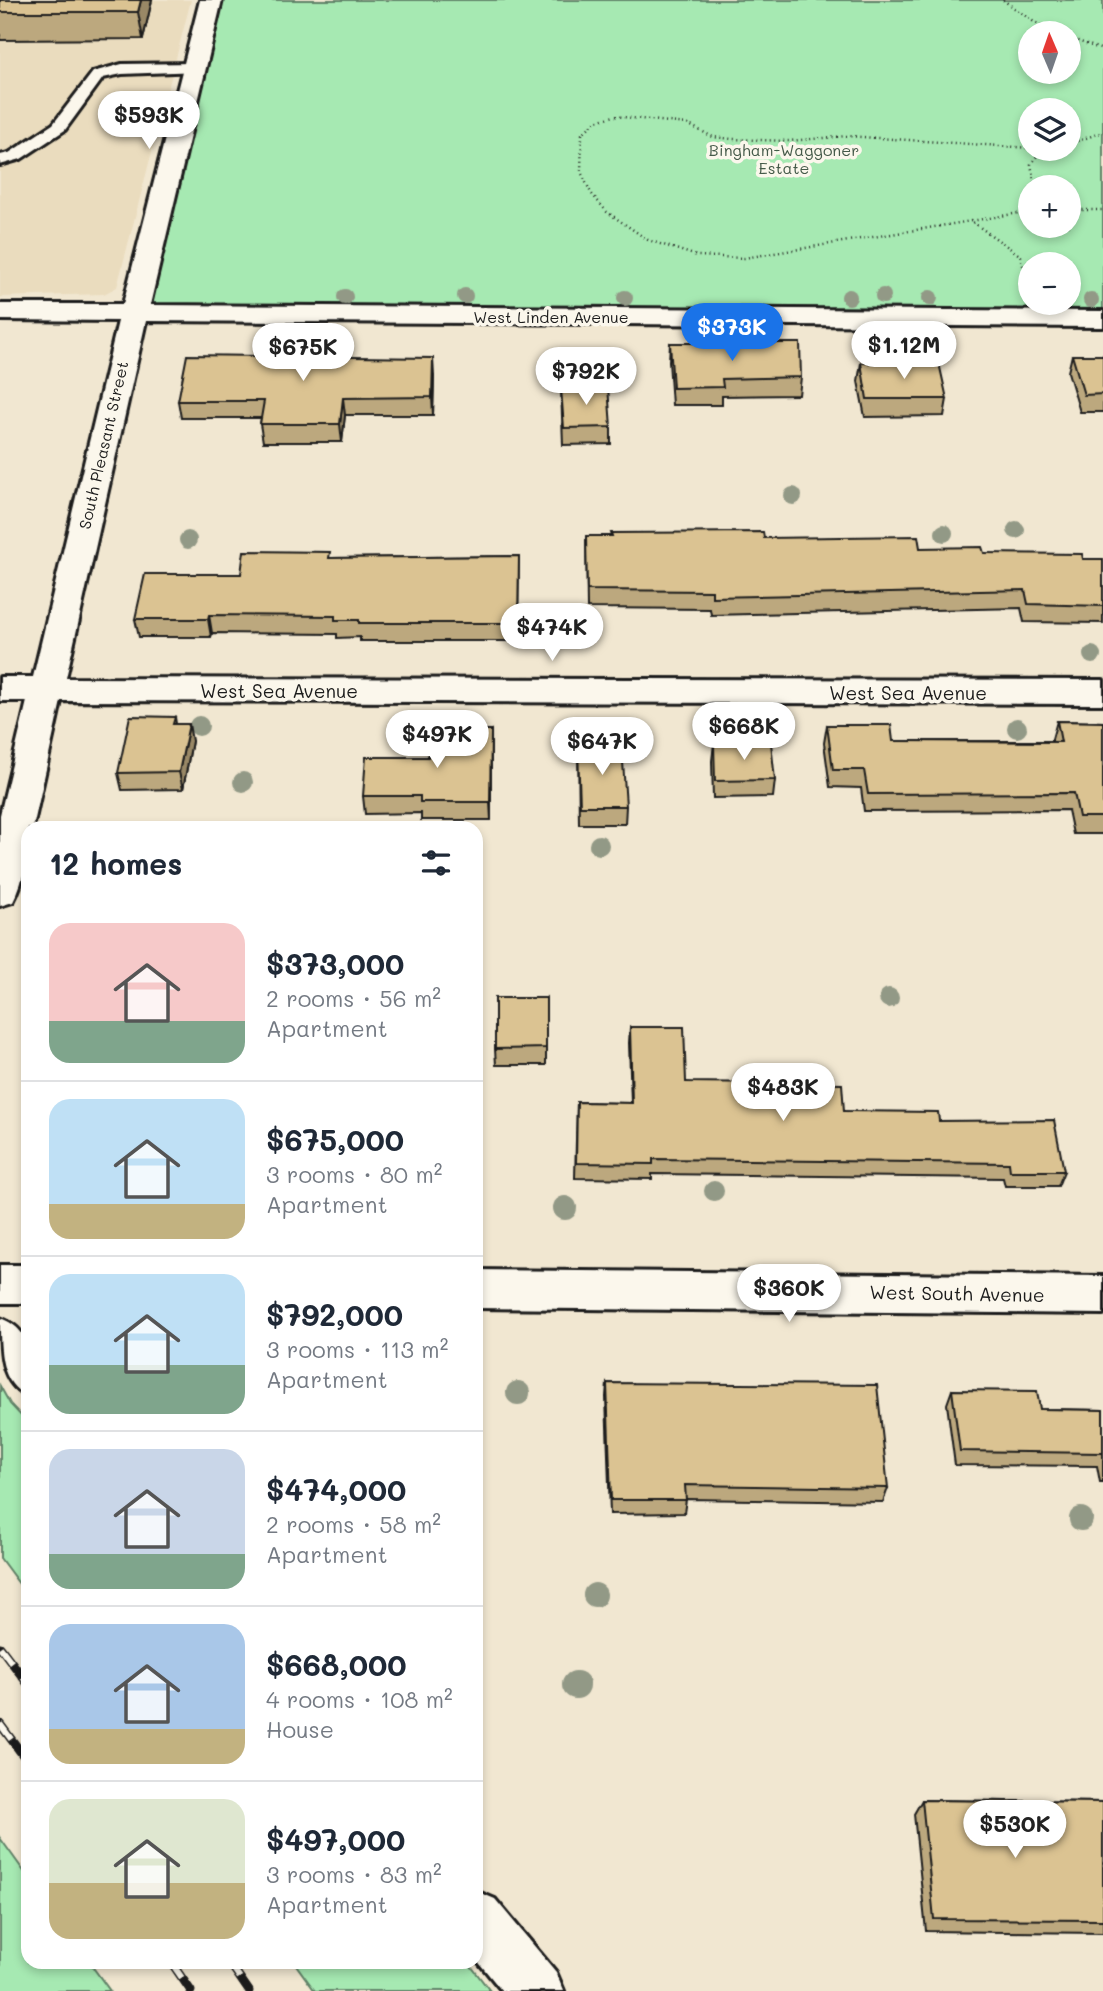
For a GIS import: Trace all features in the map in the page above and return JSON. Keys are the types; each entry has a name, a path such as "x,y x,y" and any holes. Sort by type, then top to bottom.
{"street":[{"name":"South Pleasant Street","path":"0,892 134,314 211,0"},
{"name":"West Linden Avenue","path":"0,312 1103,319"},
{"name":"West Sea Avenue","path":"0,689 1103,692"},
{"path":"0,1284 21,1284"},
{"name":"West South Avenue","path":"483,1289 1103,1295"},
{"path":"0,1338 21,1367"},
{"path":"483,1926 537,1991"}],"lane":[{"path":"0,160 15,156 58,127 98,75 122,69 194,68"}],"path":[{"path":"1003,0 1033,21"},
{"path":"1082,43 1103,50"},
{"path":"1018,147 847,136 788,141 732,139 713,137 687,124 614,116 596,121 582,134 581,172 599,201 614,217 656,246 711,260 744,258 1018,213"},
{"path":"1081,140 1103,132"},
{"path":"1081,210 1103,210"},
{"path":"971,221 1021,256 1025,275 1012,319"}],"shaded area":[{"path":"0,0 191,0 117,287 104,294 0,297"}],"green space":[{"name":"Bingham-Waggoner Estate","path":"211,0 1103,0 1103,319 134,314"},
{"path":"0,1386 10,1404 21,1416 21,1586 0,1558"},
{"path":"0,1838 21,1867 21,1969 94,1969 110,1991 0,1991"},
{"path":"299,1969 473,1969 490,1991 315,1991"}],"building":[{"path":"0,0 141,0 138,12 0,12"},
{"path":"670,343 800,343 801,377 722,379 723,387 673,388"},
{"path":"187,355 433,358 432,397 343,398 340,424 260,424 264,401 178,401"},
{"path":"1072,355 1103,355 1103,394 1084,395"},
{"path":"861,363 939,363 947,399 867,399"},
{"path":"608,387 611,427 564,428 561,388"},
{"path":"763,532 764,538 918,536 920,548 982,547 984,553 1082,554 1083,559 1103,559 1103,606 1028,604 1025,590 712,597 712,591 587,590 586,536 612,536 611,533"},
{"path":"244,551 330,552 329,558 519,556 518,623 359,623 359,620 335,620 335,616 209,615 208,619 135,619 145,574 241,574"},
{"path":"130,716 175,717 173,724 189,724 179,772 118,773"},
{"path":"1057,721 1103,722 1103,817 1079,817 1074,793 868,794 864,770 833,770 827,725 891,725 893,741 1061,742"},
{"path":"429,730 491,730 490,802 420,802 420,796 363,796 366,757 428,757"},
{"path":"714,743 771,743 775,780 715,781"},
{"path":"622,747 626,806 580,806 578,748"},
{"path":"495,998 546,998 546,1048 495,1049"},
{"path":"630,1027 684,1027 686,1082 842,1084 844,1111 938,1112 939,1121 1054,1120 1064,1171 1010,1171 1009,1163 653,1159 653,1164 576,1163 577,1102 632,1103"},
{"path":"607,1383 877,1385 888,1488 685,1485 686,1500 611,1500"},
{"path":"952,1390 1037,1391 1040,1409 1103,1410 1103,1453 960,1451"},
{"path":"922,1800 1103,1802 1103,1920 934,1919"}],"railway":[{"path":"0,1647 21,1675"},
{"path":"0,1724 21,1752"},
{"path":"176,1969 191,1991"},
{"path":"234,1969 249,1991"}]}
